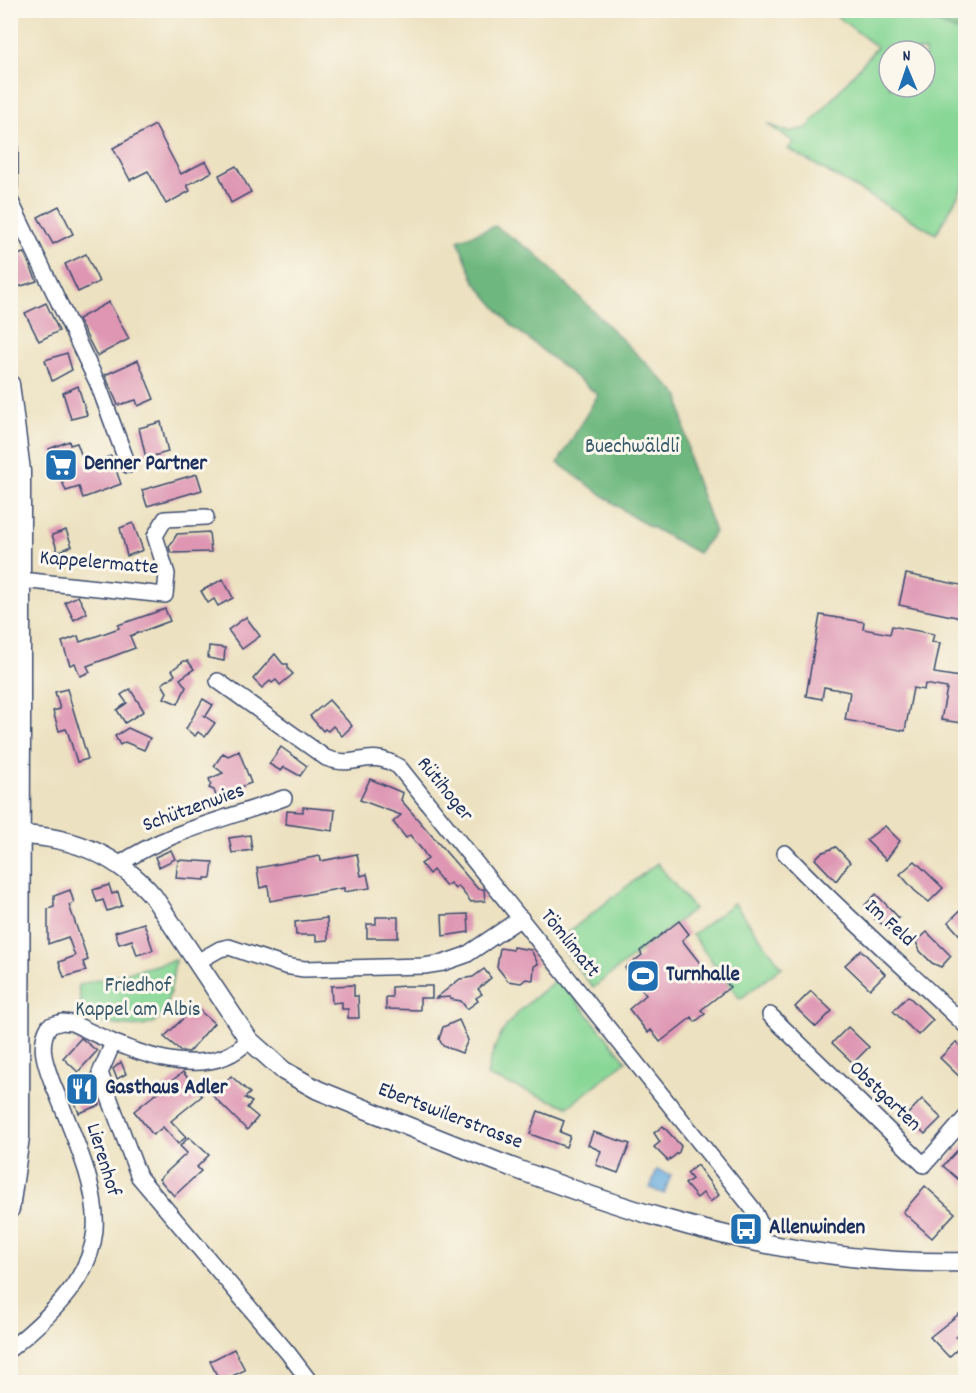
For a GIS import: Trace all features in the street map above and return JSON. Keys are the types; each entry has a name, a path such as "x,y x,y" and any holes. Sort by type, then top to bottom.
{"street":[{"path":"10,138 10,186"},
{"path":"10,200 98,384 128,465"},
{"path":"10,384 20,455 21,580 21,835 15,955 20,1137 10,1209"},
{"name":"Kappelermatte","path":"21,580 165,595 166,574 155,536 165,519 206,517"},
{"name":"Rütihoger","path":"218,681 326,758 339,763 367,757 384,758 399,767 521,918"},
{"name":"Schützenwies","path":"120,864 139,851 176,836 284,798"},
{"name":"Ebertswilerstrasse","path":"21,835 78,843 120,864 153,896 249,1040 284,1071 302,1082 394,1120 614,1203 704,1231 762,1243 854,1256 966,1262"},
{"name":"Im Feld","path":"785,853 875,942 894,957 966,1026"},
{"name":"Tömlimatt","path":"197,962 220,949 230,947 285,966 304,969 423,966 466,956 521,918 753,1209 762,1225 762,1243"},
{"name":"Obstgarten","path":"770,1014 924,1165 966,1117"},
{"name":"Lierenhof","path":"10,1349 55,1311 73,1291 93,1251 96,1228 95,1206 80,1152 44,1061 45,1034 49,1026 62,1022 72,1023 113,1043 138,1051 205,1064 235,1053 249,1040"},
{"name":"Lierenhof","path":"113,1043 100,1072 139,1177 288,1353 310,1383"}],"green space":[{"path":"830,11 879,11 889,14 892,11 934,11 965,32 965,183 936,234 788,149 794,142 767,124 789,132 807,128 877,47"},
{"path":"904,11 965,11 965,34"},
{"name":"Buechwäldli","path":"495,226 535,253 679,396 691,466 715,532 698,553 633,517 558,463 598,395 511,325 475,282 458,240"},
{"path":"657,863 694,909 593,988 557,941"},
{"path":"734,903 782,967 740,999 692,935"},
{"name":"Friedhof Kappel am Albis","path":"175,960 167,1004 160,1016 152,1023 126,1026 83,1020 78,985"},
{"path":"558,978 626,1061 568,1107 487,1076 491,1058 503,1031 521,1009"}],"water":[{"path":"657,1170 671,1175 664,1194 650,1188"}],"building":[{"path":"155,125 181,174 206,161 212,172 187,185 190,191 166,204 148,171 130,180 113,148"},
{"path":"236,166 251,192 231,203 219,175"},
{"path":"59,206 73,234 53,244 38,217"},
{"path":"24,253 37,281 15,288 10,274 10,257"},
{"path":"86,254 99,282 78,292 65,264"},
{"path":"109,302 129,339 97,356 78,319"},
{"path":"46,303 59,331 39,341 25,313"},
{"path":"67,353 72,370 52,381 45,360"},
{"path":"138,360 154,399 138,406 136,400 118,405 105,375"},
{"path":"78,386 87,415 71,419 63,393"},
{"path":"161,422 168,452 146,458 139,428"},
{"path":"69,441 70,445 77,443 85,465 111,456 121,484 83,498 79,487 66,491 49,449"},
{"path":"197,474 202,490 147,506 142,490"},
{"path":"133,523 143,550 127,556 120,528"},
{"path":"66,530 72,546 58,552 52,535"},
{"path":"209,532 211,552 171,553 169,547 177,534"},
{"path":"906,574 966,586 966,619 899,605"},
{"path":"223,579 233,598 218,606 214,599 208,603 201,591"},
{"path":"78,596 87,613 74,620 65,602"},
{"path":"165,609 170,621 130,636 135,648 87,666 90,672 80,676 75,663 70,665 62,642 78,636 80,642 119,628 118,625"},
{"path":"820,615 864,622 863,629 890,634 892,626 934,634 932,642 940,643 934,673 966,678 962,723 941,720 947,688 925,684 924,690 913,688 905,731 845,720 850,692 824,687 822,699 806,696"},
{"path":"246,617 260,636 242,649 228,630"},
{"path":"209,646 225,648 224,661 208,658"},
{"path":"275,654 283,664 288,664 288,669 293,674 280,685 276,680 272,683 270,681 262,688 253,679"},
{"path":"184,661 188,661 194,669 180,679 186,687 178,704 164,698 167,692 162,684 175,675 172,670"},
{"path":"67,689 88,759 77,762 68,733 66,729 59,731 53,711 60,709 55,692"},
{"path":"130,689 144,711 125,723 117,710 127,703 121,695"},
{"path":"203,699 213,705 206,716 203,715 215,723 205,737 198,732 195,736 186,729"},
{"path":"329,700 352,726 342,736 333,726 328,731 325,729 323,731 310,716"},
{"path":"128,728 150,738 144,750 125,742 120,745 115,736"},
{"path":"281,747 307,766 300,776 284,767 281,771 269,764"},
{"path":"239,751 251,783 216,796 214,790 209,788 211,784 209,779 223,773 214,766 223,753 228,756"},
{"path":"370,779 403,793 401,800 478,889 484,889 485,901 471,902 458,886 455,889 450,883 446,886 433,870 429,874 421,864 428,859 423,851 410,835 406,838 393,822 401,815 360,800"},
{"path":"303,807 335,810 333,831 286,824 287,811 303,812"},
{"path":"885,826 900,841 886,860 866,840"},
{"path":"250,835 252,850 232,853 229,838"},
{"path":"836,847 850,862 836,881 815,859 821,853"},
{"path":"171,850 175,859 159,867 155,857"},
{"path":"357,854 361,876 367,874 370,888 344,892 344,888 270,901 268,886 260,888 257,868 320,856 321,861"},
{"path":"178,860 213,862 211,878 205,878 205,880 176,878"},
{"path":"915,861 943,888 929,902 915,891 900,874"},
{"path":"109,885 112,894 118,892 122,906 107,911 103,900 97,902 93,890"},
{"path":"70,890 74,903 69,905 88,960 83,962 86,971 64,977 59,962 75,956 68,937 48,944 48,909 54,907 54,896"},
{"path":"876,894 899,918 889,929 875,919 865,905"},
{"path":"966,905 966,942 948,922"},
{"path":"468,914 469,932 443,936 442,915"},
{"path":"376,917 398,917 398,938 367,938 367,924 376,924"},
{"path":"327,918 328,940 316,941 316,935 296,935 295,922"},
{"path":"679,921 689,934 682,940 710,976 717,971 730,987 701,1010 705,1014 695,1022 692,1017 660,1042 651,1030 648,1033 629,1009 646,995 625,968 642,955 640,951"},
{"path":"144,923 153,950 137,955 132,940 119,944 115,932"},
{"path":"927,932 951,956 941,967 932,963 920,951 916,942"},
{"path":"513,947 531,950 538,964 534,966 533,980 526,979 521,983 508,981 497,967 500,948 513,950"},
{"path":"861,950 885,974 870,989 845,965"},
{"path":"484,969 491,978 478,989 482,994 476,998 478,1001 467,1009 461,1001 450,999 450,997 436,998 460,979 473,977"},
{"path":"354,985 354,996 358,996 359,1018 348,1018 348,1009 342,1009 342,1002 332,1003 331,986"},
{"path":"432,986 432,998 420,998 420,1010 386,1009 386,997 392,997 392,987"},
{"path":"811,991 832,1011 816,1027 795,1007"},
{"path":"908,996 933,1020 918,1035 893,1011"},
{"path":"195,1007 214,1023 189,1052 181,1051 164,1037"},
{"path":"459,1020 468,1040 462,1053 443,1046 439,1039 443,1027"},
{"path":"848,1027 869,1047 853,1063 832,1043"},
{"path":"81,1038 97,1051 78,1072 63,1058"},
{"path":"956,1042 966,1052 966,1083 940,1058"},
{"path":"121,1062 126,1074 117,1079 113,1069"},
{"path":"183,1072 202,1096 171,1121 186,1137 178,1144 163,1127 153,1135 134,1111"},
{"path":"231,1076 250,1093 245,1098 252,1102 247,1108 258,1117 247,1130 213,1096"},
{"path":"91,1079 100,1105 79,1113 69,1087"},
{"path":"922,1099 941,1118 925,1134 906,1116"},
{"path":"538,1111 564,1121 560,1132 570,1136 566,1147 530,1134"},
{"path":"663,1126 681,1146 679,1152 668,1161 654,1147 660,1142 654,1133"},
{"path":"593,1132 630,1144 618,1173 596,1165 601,1151 588,1145"},
{"path":"189,1137 209,1155 197,1167 201,1171 174,1196 159,1179 187,1153 180,1146"},
{"path":"966,1141 966,1186 943,1166"},
{"path":"697,1165 719,1195 710,1202 703,1193 697,1198 685,1184 692,1179 687,1173"},
{"path":"925,1186 955,1213 932,1238 903,1212"},
{"path":"959,1314 966,1320 966,1328 956,1337 963,1344 949,1357 930,1337"},
{"path":"234,1349 245,1370 220,1382 210,1361"}],"place":[{"name":"Denner Partner","path":"61,465"},
{"name":"Turnhalle","path":"643,976"},
{"name":"Gasthaus Adler","path":"82,1089"},
{"name":"Allenwinden","path":"746,1229"}]}
